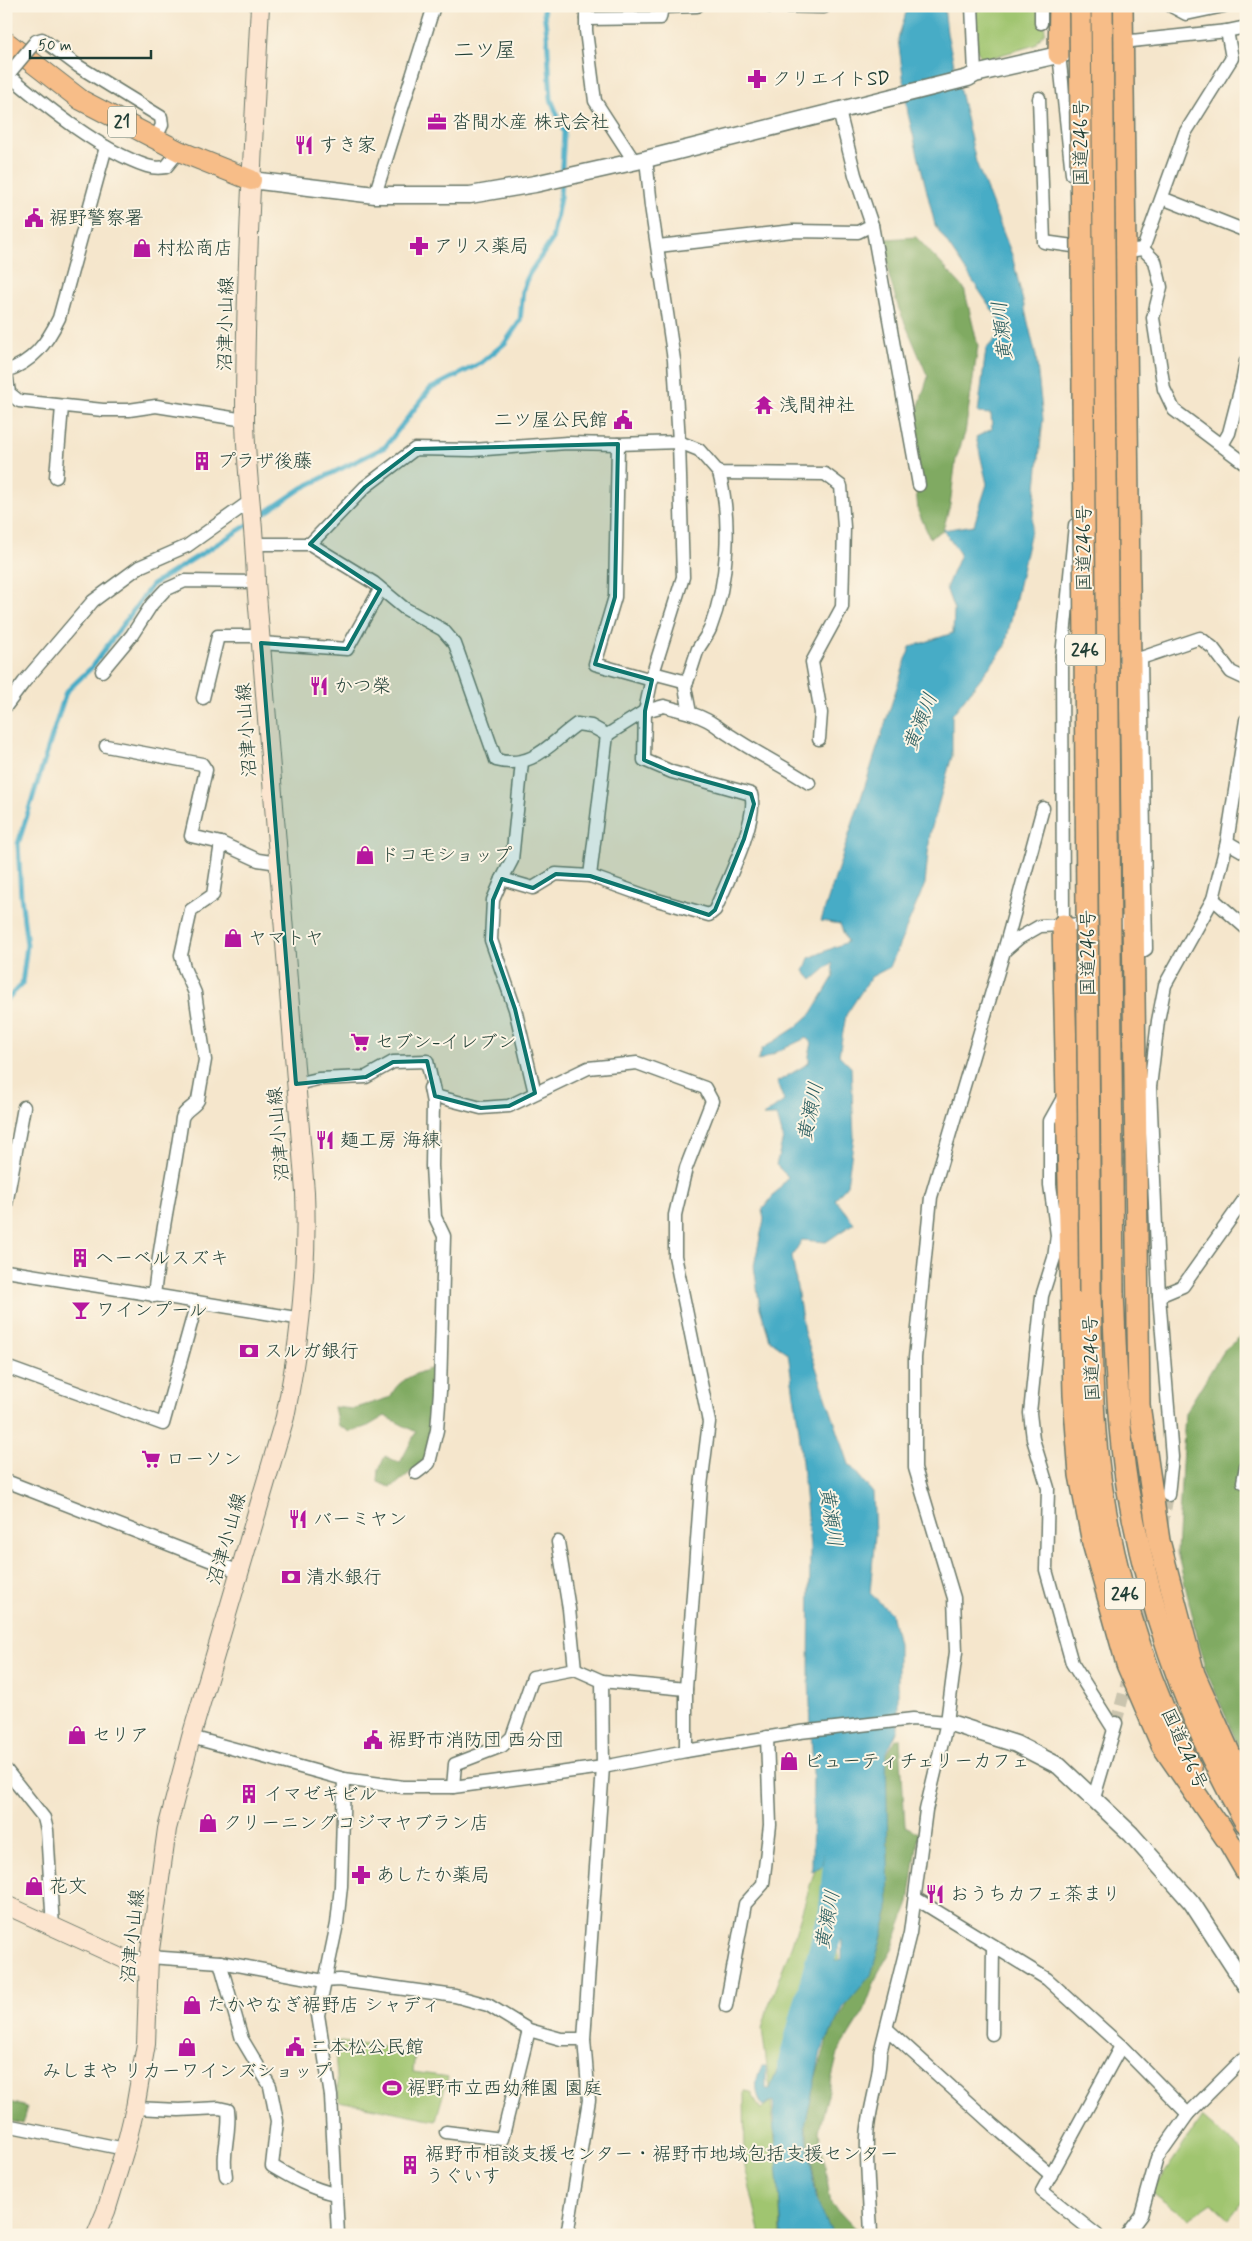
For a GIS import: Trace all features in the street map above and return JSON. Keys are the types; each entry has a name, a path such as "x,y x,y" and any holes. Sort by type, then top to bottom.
{"highway":[{"path":"1059,54 1060,6"},
{"name":"国道246号","path":"1080,6 1090,1293 1093,1409 1101,1489 1119,1574 1146,1661 1182,1751 1226,1838 1246,1871"},
{"name":"国道246号","path":"1102,6 1113,1293 1119,1406 1127,1484 1143,1568 1168,1652 1201,1737 1246,1823"},
{"path":"1122,6 1122,42 1134,251 1135,658 1132,922 1142,1086 1139,1405 1159,1541 1194,1674 1246,1790"},
{"path":"1063,925 1074,1395 1080,1475 1093,1543 1127,1664 1162,1745 1226,1838"}],"main road":[{"name":"沼津小山線","path":"96,2235 106,2211 135,2108 146,2044 149,1964 167,1829 191,1737 285,1417 302,1319 306,1225 256,582 255,542 250,504 246,420 251,180 260,6"},
{"name":"21","path":"6,42 81,100 155,140 251,180"},
{"path":"6,1905 149,1964"}],"street":[{"path":"375,195 434,6"},
{"path":"502,879 533,888 556,874 590,876 657,900 709,915 715,910 744,839 754,804 751,794 672,772 644,760 645,711 653,677 683,577 679,442 674,360 658,246 640,160 594,101 586,13 660,18 662,7 697,6"},
{"path":"769,6 824,7"},
{"path":"972,6 972,76"},
{"path":"1041,6 1041,23"},
{"path":"1171,6 1186,14 1224,6"},
{"path":"251,180 375,195 470,195 550,181 640,160 1059,54 1122,42 1228,31 1246,27"},
{"path":"1134,251 1162,198 1185,133 1232,58 1228,31"},
{"path":"155,140 162,125 161,117 78,66 42,40 36,41 11,71 11,77 48,108 106,147 148,167 158,168 166,167 179,151"},
{"path":"1059,54 1080,248 1085,432 1062,656 1063,925"},
{"path":"1039,98 1044,242 1080,248 1134,251 1155,261 1161,287 1153,318 1164,390 1174,410 1246,464"},
{"path":"842,110 855,175 872,225 919,485"},
{"path":"106,147 59,318 53,331 38,352 22,366 6,372 9,393 19,401 62,407 129,410 156,406 246,420"},
{"path":"1162,198 1246,231"},
{"path":"658,246 793,230 858,232 872,225"},
{"path":"1222,445 1229,433 1244,384 1246,361"},
{"path":"56,477 62,407"},
{"path":"310,544 365,487 415,449 473,450 567,443 679,442 700,450 719,473 724,498 726,550 724,579 710,630 699,649 685,686 690,713"},
{"path":"618,444 615,597 596,664 653,677 687,682"},
{"path":"719,473 825,474 840,486 844,527 842,607 812,662 821,713 819,739"},
{"path":"6,706 92,601 139,567 187,546 250,504"},
{"path":"255,542 310,544 374,583 380,590 404,608 443,630 460,655 496,760 507,763 522,762 539,755 556,739 577,724 591,726 607,735"},
{"path":"102,671 132,635 152,604 166,590 185,581 256,582"},
{"path":"203,698 218,636 347,649 380,590"},
{"path":"1062,656 1135,658 1200,638 1213,648 1231,672 1246,679"},
{"path":"1133,956 1146,949 1135,658"},
{"path":"607,735 645,711 664,706 708,719 730,736 780,763 808,783"},
{"path":"1168,1495 1172,1457 1142,1086 1165,985 1212,899 1227,842 1246,720"},
{"path":"590,876 607,735"},
{"path":"106,746 202,764 206,770 191,836 221,843 258,860 278,863"},
{"path":"522,762 512,860 493,900 490,940 515,1009 535,1093"},
{"path":"871,2235 867,2137 872,2099 880,2068 880,2054 910,1933 926,1810 947,1722 956,1652 954,1598 915,1468 915,1358 931,1197 1004,952 1043,808"},
{"path":"1227,842 1246,853"},
{"path":"154,1296 158,1249 164,1232 166,1204 177,1158 182,1118 184,1112 196,1105 198,1100 205,1060 195,992 184,968 181,956 192,910 213,895 221,843"},
{"path":"1212,899 1246,928"},
{"path":"1004,952 1019,938 1040,926 1132,922"},
{"path":"416,1473 429,1463 436,1430 444,1236 435,1217 432,1166 433,1102 424,1061"},
{"path":"296,1084 318,1079 366,1077 393,1062 427,1061 435,1096 481,1108 509,1106 588,1068 637,1063 705,1088 712,1101 686,1168 675,1215 675,1256 709,1422 701,1486 686,1689 686,1751"},
{"path":"1067,1091 1050,1121 1050,1185 1057,1235 1054,1258 1042,1296 1030,1412 1033,1439 1048,1488 1046,1570 1072,1663 1114,1725 1094,1797"},
{"path":"6,1204 24,1107"},
{"path":"1158,1296 1183,1286 1246,1197"},
{"path":"6,1271 302,1319"},
{"path":"6,1367 163,1424 197,1302"},
{"path":"1243,1482 1246,1466"},
{"path":"6,1481 240,1572"},
{"path":"558,1542 569,1609 575,1669"},
{"path":"453,1787 455,1764 502,1746 512,1737 533,1678 575,1669 602,1681 686,1689"},
{"path":"567,2235 589,2100 584,2039 603,1767 602,1681"},
{"path":"191,1737 344,1779 403,1787 453,1787 603,1767 800,1732 913,1719 947,1722 1016,1744 1059,1766 1094,1797 1158,1862 1192,1903 1246,1986"},
{"path":"726,2006 745,1904 763,1884 770,1825 767,1737"},
{"path":"6,1770 44,1818 47,1830 53,1926"},
{"path":"338,2235 331,2096 318,2015 337,1924 341,1886 344,1779"},
{"path":"914,1898 1046,1979 1122,2046 1188,2114"},
{"path":"992,2034 994,1946"},
{"path":"149,1964 220,1962 324,1981 339,1980 455,1996 488,2005 529,2030 561,2039 584,2039"},
{"path":"220,1962 242,2039 270,2086 276,2121 272,2166 293,2179 318,2190 335,2194"},
{"path":"887,2029 993,2125 1051,2174"},
{"path":"446,2132 502,2139 529,2030"},
{"path":"1097,2235 1042,2191 1122,2046"},
{"path":"1126,2235 1141,2215 1157,2158 1188,2114 1246,2056"},
{"path":"135,2108 179,2110 219,2108 228,2110 230,2125 223,2163 226,2176"},
{"path":"6,2125 125,2149"}],"highlighted area":[{"path":"618,444 615,597 595,664 652,680 645,711 644,760 672,772 751,794 754,804 744,839 715,910 709,915 590,876 556,874 533,888 502,879 493,900 491,940 515,1009 535,1093 509,1106 481,1108 435,1096 427,1061 393,1062 366,1077 296,1084 261,643 347,649 380,590 310,544 365,487 415,449"}],"green space":[{"path":"974,6 1044,6 1045,32 1035,45 983,60 976,49"},
{"path":"916,237 964,288 978,346 965,433 956,459 950,505 943,530 930,538 918,511 911,431 928,377 899,309 889,276 886,239"},
{"path":"1246,1332 1246,1764 1205,1668 1177,1552 1185,1413 1223,1351"},
{"path":"438,1367 428,1458 395,1485 390,1487 378,1482 379,1469 385,1456 400,1463 416,1432 385,1416 368,1426 350,1432 338,1425 334,1407 353,1409 391,1397 398,1385 410,1377"},
{"path":"900,1738 905,1826 919,1833 909,1903 892,1949 878,1973 864,2011 838,2053 819,2131 831,2203 861,2235 833,2235 819,2207 805,2122 816,2075 830,2034 848,2003 887,1841 886,1756 896,1739"},
{"path":"830,1821 837,1833 834,1881 826,1911 838,1939 839,1960 826,1964 801,1982 806,2012 793,2061 783,2067 770,2089 762,2029 768,2007 792,1944"},
{"name":"裾野市立西幼稚園 園庭","path":"334,2041 415,2051 413,2072 448,2077 436,2120 339,2101"},
{"path":"744,2091 751,2092 761,2110 771,2102 779,2176 781,2235 761,2235 745,2167"},
{"path":"6,2101 27,2107 22,2124 6,2120"},
{"path":"1202,2117 1246,2155 1246,2197 1229,2219 1212,2203 1189,2219 1152,2192"}],"water":[{"path":"908,6 944,6 947,33 976,162 1012,255 1036,356 1043,419 1032,526 1005,647 952,715 952,756 930,834 925,884 890,967 871,977 846,1015 839,1055 851,1067 854,1137 847,1185 835,1199 854,1223 826,1242 802,1240 792,1256 804,1332 849,1464 873,1493 875,1534 870,1593 891,1613 898,1643 898,1729 886,1754 889,1910 871,1975 843,2008 821,2052 805,2126 817,2202 833,2235 782,2235 773,2101 763,2107 758,2096 757,2082 762,2066 766,2066 766,2089 770,2089 778,2068 788,2065 812,2018 802,1986 818,1967 842,1959 842,1941 828,1914 838,1900 844,1830 830,1821 822,1866 812,1871 813,1774 809,1681 810,1548 799,1430 788,1353 770,1340 760,1308 754,1266 764,1219 762,1210 788,1177 776,1165 783,1138 777,1116 763,1116 784,1101 777,1082 809,1063 812,1043 806,1038 758,1061 762,1049 795,1028 812,1013 834,976 832,963 812,980 804,971 809,958 847,942 840,924 821,921 910,647 953,633 954,610 946,588 960,554 943,530 974,525 987,484 976,437 992,429 991,414 978,413 986,349 1005,329 935,225 908,114 898,39"}],"waterway":[{"path":"256,519 302,488 385,447 430,389 481,363 505,343 520,321 523,289 529,274 552,240 560,198 564,132 551,99 547,34 543,6"},
{"path":"6,1000 22,984 27,945 21,896 18,844 66,692 91,668 152,585 249,524"},
{"name":"黄瀬川","path":"791,2086 793,2061 833,1913 844,1789"}],"tunnel":[{"path":"1162,1527 1168,1495"},
{"path":"1139,1639 1149,1598"},
{"path":"1116,1723 1130,1671"}],"place":[{"name":"クリエイトSD","path":"757,79"},
{"name":"沓間水産 株式会社","path":"437,122"},
{"name":"すき家","path":"304,145"},
{"name":"裾野警察署","path":"34,218"},
{"name":"アリス薬局","path":"419,246"},
{"name":"村松商店","path":"142,248"},
{"name":"浅間神社","path":"764,405"},
{"name":"二ツ屋公民館","path":"623,420"},
{"name":"プラザ後藤","path":"202,461"},
{"name":"かつ榮","path":"319,686"},
{"name":"ドコモショップ","path":"365,855"},
{"name":"ヤマトヤ","path":"233,938"},
{"name":"セブン-イレブン","path":"360,1042"},
{"name":"麺工房 海練","path":"325,1140"},
{"name":"ヘーベルスズキ","path":"80,1258"},
{"name":"ワインプール","path":"81,1310"},
{"name":"スルガ銀行","path":"249,1351"},
{"name":"ローソン","path":"151,1459"},
{"name":"バーミヤン","path":"298,1519"},
{"name":"清水銀行","path":"291,1577"},
{"name":"セリア","path":"77,1735"},
{"name":"裾野市消防団 西分団","path":"373,1740"},
{"name":"ビューティチェリーカフェ","path":"789,1761"},
{"name":"イマゼキビル","path":"249,1794"},
{"name":"クリーニングコジマヤブラン店","path":"208,1823"},
{"name":"あしたか薬局","path":"361,1875"},
{"name":"花文","path":"34,1886"},
{"name":"おうちカフェ茶まり","path":"935,1894"},
{"name":"たかやなぎ裾野店 シャディ","path":"192,2005"},
{"name":"みしまや リカーワインズショップ","path":"187,2047"},
{"name":"二本松公民館","path":"295,2047"},
{"name":"裾野市立西幼稚園 園庭","path":"392,2088"},
{"name":"裾野市相談支援センター・裾野市地域包括支援センター うぐいす","path":"410,2165"}],"district":[{"name":"二ツ屋","path":"485,51"}]}
